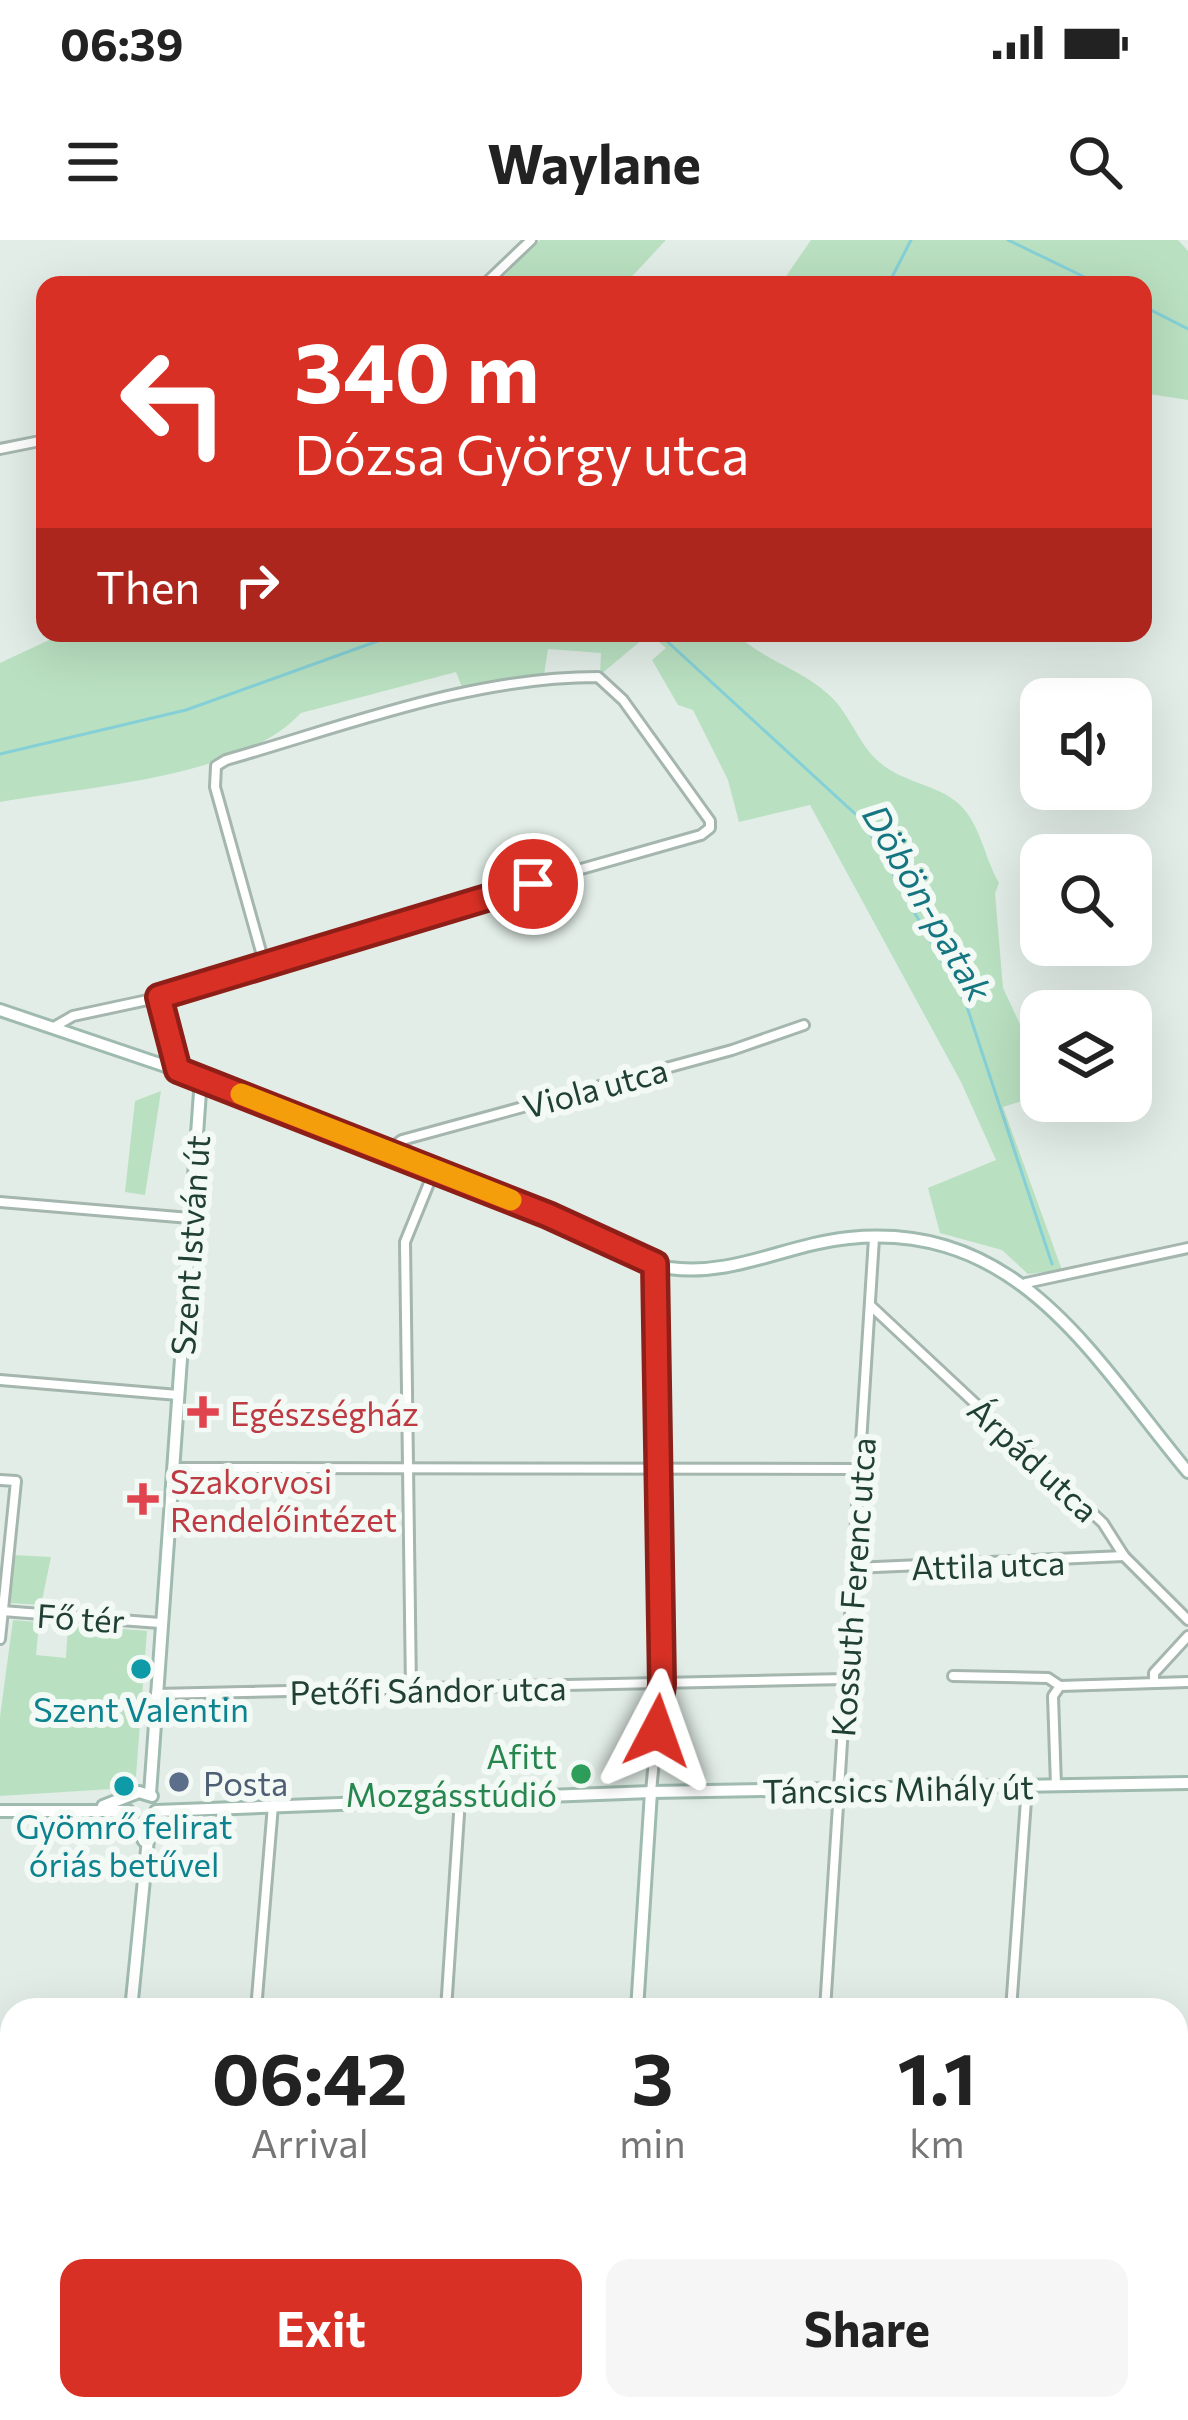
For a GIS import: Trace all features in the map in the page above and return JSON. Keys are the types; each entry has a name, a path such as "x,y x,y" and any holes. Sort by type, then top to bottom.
{"street":[{"path":"494,276 532,240"},
{"path":"0,448 36,442"},
{"path":"54,1027 73,1016 159,997 265,966 426,913 707,833 710,821 623,700 598,677 538,677 443,697 226,760 214,771 265,966"},
{"path":"159,997 178,1070"},
{"path":"0,1010 201,1078 655,1264 711,1271 824,1242 874,1237 980,1256 1026,1283 1188,1472"},
{"name":"Viola utca","path":"387,1151 402,1140 732,1050 804,1025"},
{"name":"Szent István út","path":"143,1806 150,1771 201,1078"},
{"path":"411,1690 406,1242 434,1170"},
{"path":"0,1202 190,1217"},
{"name":"Kossuth Ferenc utca","path":"826,1998 874,1237"},
{"path":"1026,1283 1188,1248"},
{"path":"638,1998 662,1684 655,1264"},
{"name":"Árpád utca","path":"871,1306 1103,1523 1124,1556 1188,1620"},
{"path":"0,1380 178,1395"},
{"path":"173,1468 860,1469"},
{"name":"Fő tér","path":"0,1480 16,1481 0,1639"},
{"name":"Attila utca","path":"853,1568 1124,1556"},
{"name":"Fő tér","path":"2,1611 160,1623"},
{"path":"1154,1682 1154,1673 1188,1636"},
{"path":"953,1676 1048,1678 1060,1686 1186,1683"},
{"name":"Petőfi Sándor utca","path":"154,1694 845,1679"},
{"path":"1055,1786 1053,1696 1060,1686"},
{"name":"Táncsics Mihály út","path":"0,1811 651,1792 1188,1783"},
{"path":"1012,1998 1027,1786"},
{"path":"447,1998 460,1797"},
{"path":"257,1998 273,1803"},
{"path":"132,1998 145,1844 143,1806"}],"green space":[{"path":"540,240 665,240 632,276 504,276"},
{"path":"811,240 1178,240 1188,251 1188,400 1152,394 1152,276 786,276"},
{"path":"45,642 639,642 600,675 601,653 548,649 544,675 462,687 456,672 301,713 274,735 201,766 0,802 0,663"},
{"path":"659,642 747,642 835,701 878,761 950,797 966,812 999,883 995,893 1003,988 1020,1024 1020,1102 1003,1107 1062,1270 1028,1274 1002,1250 940,1233 928,1188 996,1160 961,1082 810,805 739,822 728,780 693,710 678,705 652,660 666,648"},
{"path":"161,1091 145,1195 125,1192 135,1101"},
{"path":"14,1555 51,1557 41,1605 10,1603"},
{"path":"13,1620 147,1631 136,1776 127,1788 0,1796 0,1717","holes":["39,1623 68,1626 66,1658 36,1655"]}],"waterway":[{"path":"893,276 911,240"},
{"path":"1008,240 1082,276"},
{"path":"1152,311 1188,329"},
{"path":"0,754 186,710 375,642"},
{"name":"Döbön-patak","path":"668,642 863,821 966,1004 1052,1264"}],"slow traffic":[{"path":"241,1094 511,1200"}],"place":[{"name":"Egészségház","path":"203,1412"},
{"name":"Szakorvosi Rendelőintézet","path":"143,1499"},
{"name":"Szent Valentin","path":"141,1669"},
{"name":"Afitt Mozgásstúdió","path":"581,1774"},
{"name":"Posta","path":"179,1782"},
{"name":"Gyömrő felirat óriás betűvel","path":"124,1786"}],"route":[{"path":"533,884 159,997 178,1070 548,1215 655,1264 662,1684 657,1731"}]}
